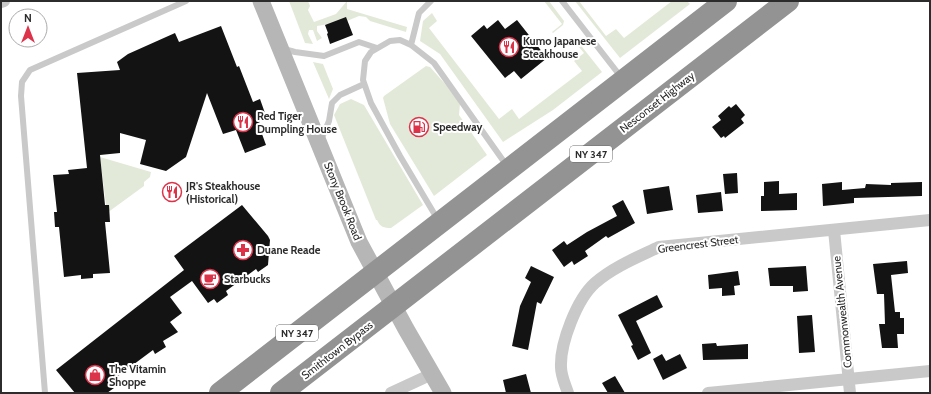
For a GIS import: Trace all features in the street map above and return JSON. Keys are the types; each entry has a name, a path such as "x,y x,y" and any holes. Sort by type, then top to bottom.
{"highway":[{"name":"NY 347","path":"220,393 726,1"},
{"name":"Nesconset Highway","path":"393,306 788,1"},
{"name":"Smithtown Bypass","path":"281,393 393,306"}],"main road":[{"name":"Stony Brook Road","path":"261,1 359,242 393,306 443,393"}],"street":[{"name":"Greencrest Street","path":"568,393 562,376 562,350 573,317 589,289 624,264 659,247 930,220"},
{"name":"Commonwealth Avenue","path":"834,230 850,393"},
{"path":"708,393 930,371"},
{"path":"391,393 432,374"}],"lane":[{"path":"45,393 21,96 22,82 30,70 186,1"},
{"path":"411,45 419,13 431,1"},
{"path":"562,1 624,80"},
{"path":"440,223 371,103 364,84 364,61 377,48 390,41 400,40 411,45 434,63 509,169"},
{"path":"280,48 295,52 324,56 359,42 377,48"},
{"path":"320,144 329,121 332,103 340,95 364,84"}],"green space":[{"path":"289,1 308,1 310,6 308,10 314,22 336,14 347,1 347,9 407,27 406,32 370,21 366,17 359,16 347,21 317,26 317,31 322,38 317,41 313,30 309,30 308,34 313,44 305,43"},
{"path":"544,1 549,1 564,21 563,25 553,33 552,32 562,24"},
{"path":"575,1 579,1 606,36 616,29 624,38 672,1 687,1 690,4 620,58"},
{"path":"432,13 437,21 429,28 499,119 512,109 519,119 582,71 574,61 584,53 573,40 563,46 573,38 575,38 602,72 553,110 503,142 440,54 420,41 423,21"},
{"path":"313,62 323,64 333,89 329,99"},
{"path":"426,66 430,67 447,86 460,104 459,115 487,155 434,196 390,124 383,98"},
{"path":"351,99 364,105 423,205 391,228 382,227 376,220 334,115 340,104"},
{"path":"100,157 151,172 150,177 144,182 144,186 107,213"}],"building":[{"path":"346,17 353,35 330,44 325,25"},
{"name":"Kumo Japanese Steakhouse","path":"498,20 505,29 517,20 547,58 521,79 514,71 505,78 471,36 484,25 487,29"},
{"path":"221,26 253,102 260,99 266,116 259,118 260,122 258,123 266,145 245,153 236,130 223,134 207,93 186,157 166,171 140,164 146,140 120,133 120,153 100,155 105,205 109,205 110,222 105,222 110,273 93,274 93,278 81,279 81,275 64,277 59,227 55,227 54,212 57,212 53,175 69,174 68,170 87,168 77,73 120,70 117,62 128,54 175,33 179,42"},
{"path":"736,104 745,115 741,119 744,123 725,138 724,136 721,138 712,127 721,120 718,116 729,106 731,108"},
{"path":"737,173 738,193 725,194 723,174"},
{"path":"779,181 779,194 797,193 797,210 761,211 761,196 764,196 764,182"},
{"path":"842,182 842,190 865,188 866,184 891,185 891,183 922,182 922,196 854,198 854,203 823,206 822,184"},
{"path":"669,186 673,210 647,214 643,190"},
{"path":"721,192 723,211 698,213 696,195"},
{"path":"623,200 635,223 608,238 606,236 585,251 588,256 574,265 572,261 564,267 552,250 564,241 567,245 587,232 617,216 612,206"},
{"path":"242,205 270,240 268,265 258,272 256,269 226,291 228,295 217,303 214,299 208,303 192,281 170,297 182,313 170,322 178,332 163,341 166,347 155,354 153,350 110,382 114,388 107,393 75,393 56,370 184,270 174,256"},
{"path":"907,261 908,273 891,275 895,312 900,312 900,318 904,318 904,334 897,334 898,348 882,348 879,324 885,324 884,294 877,294 873,264"},
{"path":"531,266 554,277 541,304 537,302 528,350 512,346 520,306 531,282 525,278"},
{"path":"806,266 808,291 793,292 793,286 770,286 768,268"},
{"path":"738,271 740,285 734,286 735,295 722,296 722,288 709,289 708,275"},
{"path":"657,295 663,307 636,321 651,353 638,360 631,346 633,345 618,315"},
{"path":"812,315 815,352 799,353 797,316"},
{"path":"716,343 717,346 748,344 748,359 703,360 702,344"},
{"path":"662,354 666,361 680,354 687,368 663,380 653,359"},
{"path":"526,374 531,393 506,393 503,380"},
{"path":"615,376 625,393 608,393 602,383"}],"place":[{"name":"Kumo Japanese Steakhouse","path":"509,47"},
{"name":"Red Tiger Dumpling House","path":"243,122"},
{"name":"Speedway","path":"419,127"},
{"name":"JR's Steakhouse (Historical)","path":"172,192"},
{"name":"Duane Reade","path":"243,250"},
{"name":"Starbucks","path":"210,279"},
{"name":"The Vitamin Shoppe","path":"95,375"}]}
